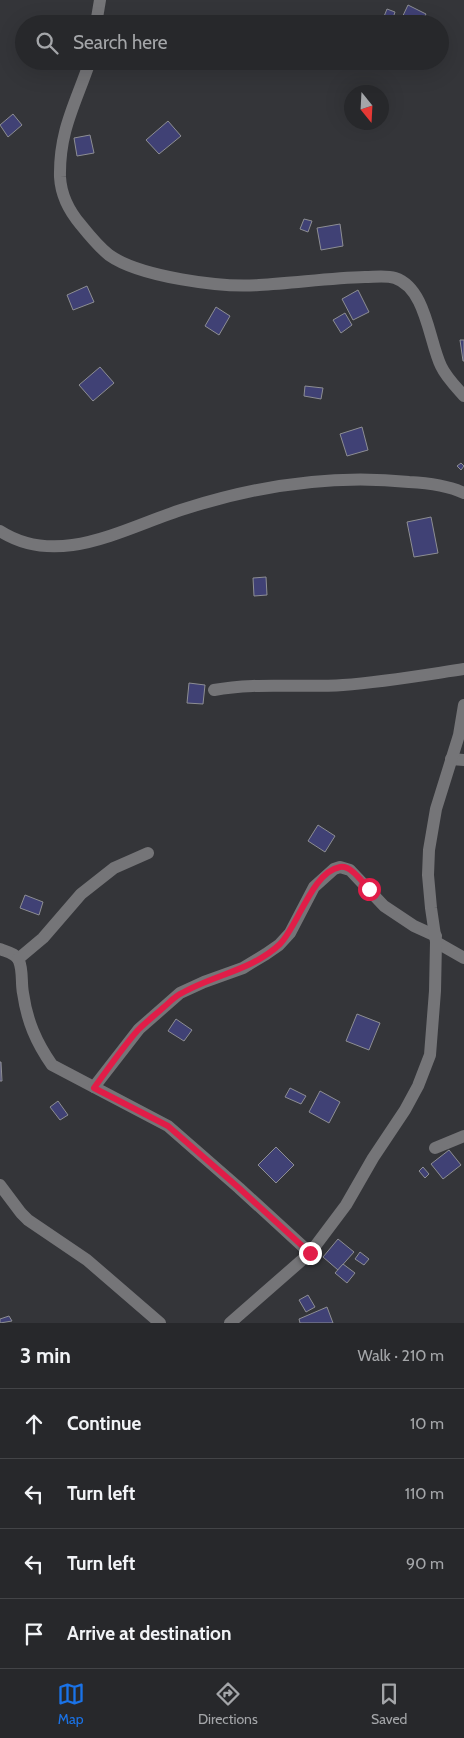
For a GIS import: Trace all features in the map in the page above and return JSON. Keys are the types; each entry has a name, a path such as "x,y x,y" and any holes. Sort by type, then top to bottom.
{"street":[{"path":"98,15 100,0"},
{"path":"86,70 62,138 60,178 63,195 71,213 88,234 110,255 137,268 177,278 228,285 259,286 347,278 395,278 406,284 416,295 441,366 464,396"},
{"path":"0,531 34,546 60,548 90,542 184,508 248,492 289,485 352,479 381,479 425,483 452,487 464,493"},
{"path":"214,690 250,686 342,685 464,669"},
{"path":"230,1323 310,1253 346,1205 418,1086 430,1055 435,991 436,939 428,875 429,850 436,809 458,759 459,735 464,705"},
{"path":"18,958 43,938 81,894 114,868 148,853"},
{"path":"94,1088 139,1030 180,994 204,982 243,968 279,945 290,933 314,887 334,869 340,867 350,870 384,906 464,958"},
{"path":"0,949 18,958 25,1011 32,1033 52,1065 168,1126 310,1253"},
{"path":"435,1148 464,1136"},
{"path":"0,1185 20,1213 28,1220 87,1260 160,1323"}],"building":[{"path":"408,5 426,14 426,15 403,15"},
{"path":"387,9 395,12 394,15 385,15"},
{"path":"13,114 22,125 8,137 0,125"},
{"path":"168,121 181,136 159,154 146,140"},
{"path":"90,135 94,153 77,156 74,138"},
{"path":"304,219 312,221 308,232 300,229"},
{"path":"340,224 343,246 321,250 317,228"},
{"path":"87,286 94,302 73,310 67,295"},
{"path":"358,290 369,312 353,320 342,299"},
{"path":"216,307 230,316 219,335 205,326"},
{"path":"345,313 352,325 341,333 333,320"},
{"path":"460,340 464,340 464,361 463,361"},
{"path":"100,367 114,383 93,401 79,385"},
{"path":"305,386 323,388 321,399 304,396"},
{"path":"362,427 368,450 347,456 340,434"},
{"path":"461,463 464,466 461,470 457,466"},
{"path":"431,517 438,553 414,557 407,522"},
{"path":"266,577 267,595 254,596 253,578"},
{"path":"189,683 205,685 203,704 187,703"},
{"path":"318,825 335,836 325,852 308,841"},
{"path":"25,895 43,902 39,915 20,908"},
{"path":"357,1014 380,1023 369,1050 346,1041"},
{"path":"176,1019 192,1030 184,1041 168,1031"},
{"path":"1,1062 2,1081 0,1081"},
{"path":"290,1088 306,1096 301,1104 285,1097"},
{"path":"320,1091 340,1102 329,1123 309,1112"},
{"path":"58,1101 68,1115 60,1120 50,1107"},
{"path":"276,1147 294,1165 276,1183 258,1165"},
{"path":"449,1150 461,1165 443,1179 431,1164"},
{"path":"423,1167 429,1174 425,1178 419,1171"},
{"path":"338,1239 354,1252 338,1270 323,1257"},
{"path":"360,1252 369,1259 364,1265 355,1259"},
{"path":"343,1264 355,1273 347,1283 335,1273"},
{"path":"308,1295 315,1307 306,1312 299,1300"},
{"path":"327,1307 333,1323 300,1323 299,1319"},
{"path":"9,1316 12,1321 0,1323 0,1319"}],"route":[{"path":"310,1253 168,1126 94,1088 139,1030 180,994 204,982 243,968 279,945 290,933 314,887 328,873 334,869 345,867 369,889"}]}
